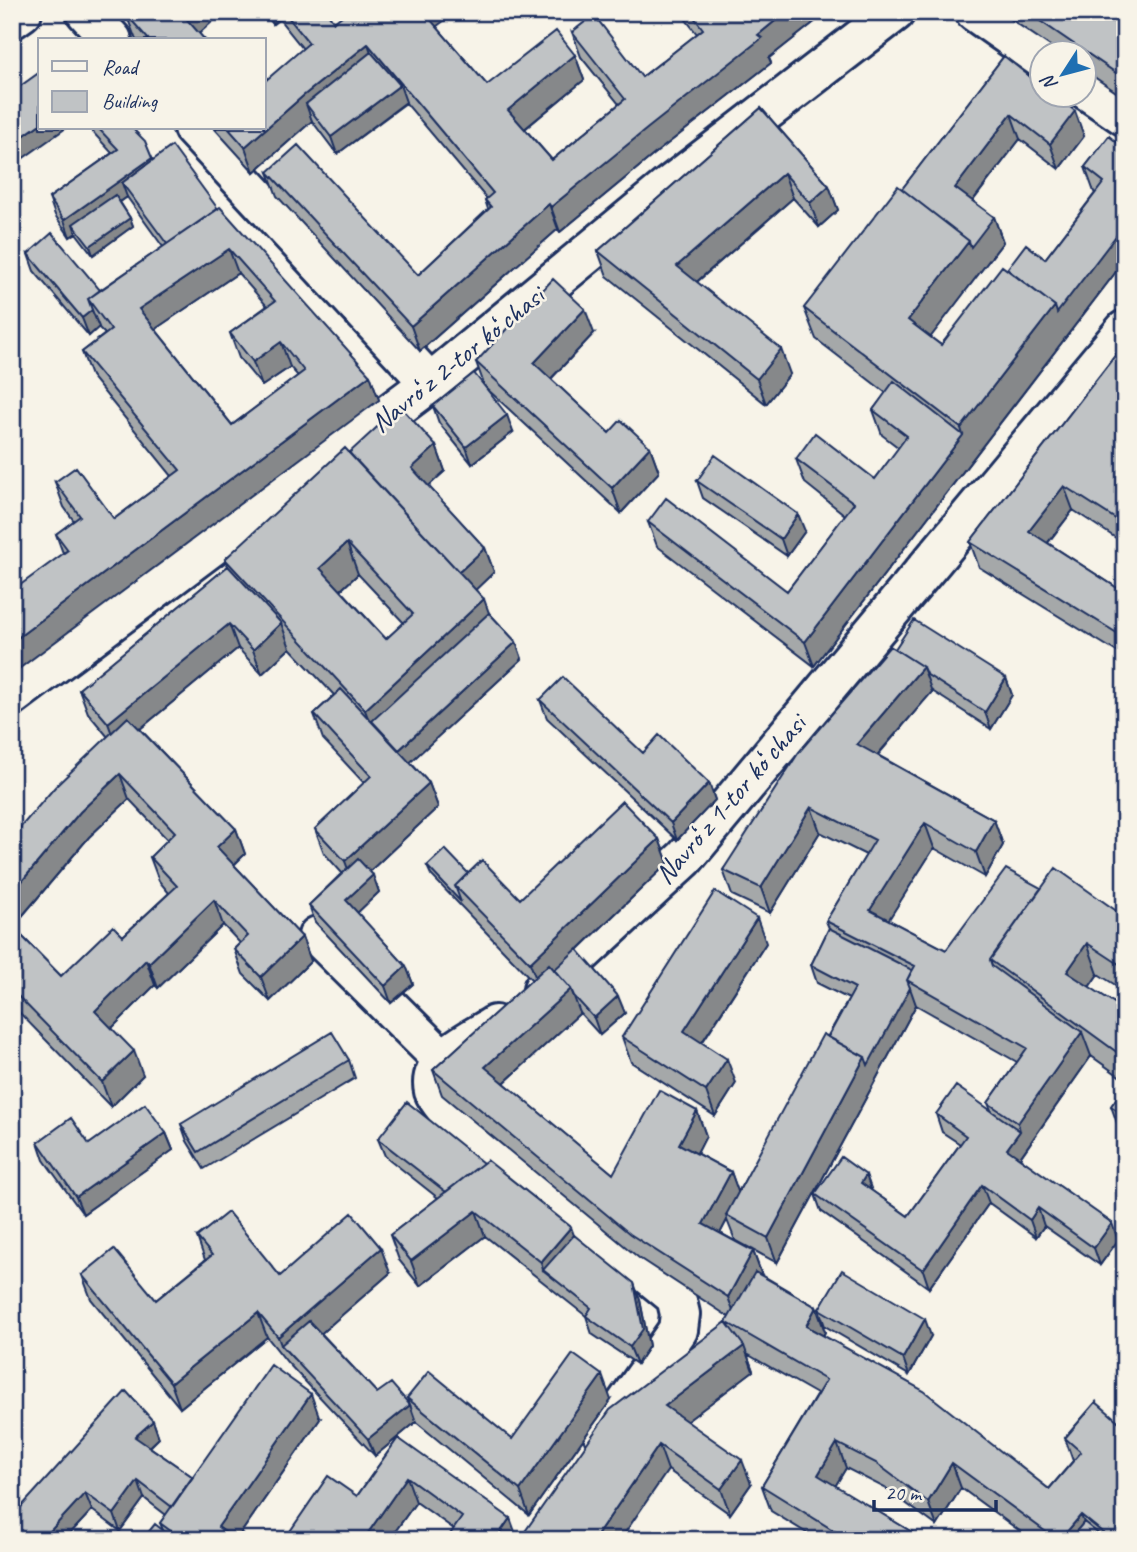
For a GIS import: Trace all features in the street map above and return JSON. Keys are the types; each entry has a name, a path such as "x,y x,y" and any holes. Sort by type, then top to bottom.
{"street":[{"path":"12,19 22,12"},
{"path":"86,12 110,38"},
{"name":"Navroʻz 2-tor koʻchasi","path":"12,696 430,383 668,187 895,12"},
{"path":"975,12 1028,49"},
{"path":"1098,98 1125,116"},
{"path":"195,130 430,383"},
{"name":"Navroʻz 1-tor koʻchasi","path":"443,1060 538,994 685,858 1125,330"},
{"path":"318,936 443,1060 433,1076 434,1093 446,1110 676,1297 680,1314 678,1329 585,1462"}],"building":[{"path":"186,12 183,15 203,38 147,38 126,14"},
{"path":"284,12 327,12 334,22 347,12 424,12 487,85 556,31 575,55 508,110 552,160 625,99 572,32 594,15 642,77 703,29 690,12 786,12 758,35 762,38 551,207 549,204 411,326 268,172 298,145 418,275 491,207 485,200 493,193 368,44 266,129 266,80 309,43"},
{"path":"1027,12 1125,12 1125,20 1121,25 1125,27 1125,79 1098,61 1098,38 1065,38"},
{"path":"371,52 400,85 331,137 306,104"},
{"path":"1004,56 1028,75 1028,108 1071,108 1075,111 1050,144 1011,114 955,188 994,217 971,247 969,241 902,189"},
{"path":"38,73 38,125 12,144 12,92"},
{"path":"761,108 829,186 810,203 784,173 677,266 781,349 757,379 598,251"},
{"path":"100,130 134,130 145,141 152,158 64,220 49,198 118,149"},
{"path":"230,130 264,130 245,147"},
{"path":"1109,136 1125,149 1125,224 1057,313 1055,306 1007,269 1026,244 1045,259 1104,182 1085,167"},
{"path":"172,146 218,209 167,244 122,183"},
{"path":"898,186 969,241 908,320 941,345 1002,266 1055,306 961,428 804,308"},
{"path":"115,195 130,218 90,246 73,224"},
{"path":"220,207 370,375 12,642 12,591 68,550 56,534 80,516 55,482 76,467 114,519 180,470 82,352 111,330 88,299","holes":["229,249 275,301 230,333 253,362 281,342 304,371 232,425 139,309"]},
{"path":"52,233 100,290 88,299 92,310 82,318 28,254"},
{"path":"553,279 585,309 534,363 609,433 621,420 650,447 612,488 476,362"},
{"path":"1125,343 1125,422 1120,430 1125,433 1125,525 1064,486 1029,531 1125,593 1125,638 970,542"},
{"path":"474,373 507,415 466,447 433,406"},
{"path":"894,381 963,435 805,642 648,522 666,498 787,591 854,503 796,459 815,433 875,479 907,436 873,410"},
{"path":"400,406 436,446 412,468 485,548 459,572 349,453"},
{"path":"345,448 484,599 365,710 225,559","holes":["347,543 413,614 386,639 320,568"]},
{"path":"715,455 798,514 781,539 697,481"},
{"path":"228,566 281,623 253,650 229,624 108,723 79,689"},
{"path":"489,613 516,642 399,750 372,721"},
{"path":"914,620 1006,678 985,712 926,674 923,667 895,649"},
{"path":"890,646 923,667 857,744 994,820 976,852 925,823 870,910 946,950 1006,869 1041,888 990,960 992,966 1082,1032 1018,1123 988,1103 1027,1048 907,980 915,966 826,921 875,840 811,807 761,888 723,870 799,752"},
{"path":"563,677 643,753 659,735 709,783 671,823 540,700"},
{"path":"341,689 429,783 345,861 315,829 371,776 314,714"},
{"path":"128,717 236,829 217,847 302,937 261,977 234,949 248,936 214,900 149,963 146,960 95,1011 134,1051 102,1082 12,990 12,926 61,976 113,926 123,936 177,886 150,857 175,832 120,774 80,812 12,893 12,837 55,787"},
{"path":"622,801 659,839 530,963 455,886 482,860 520,899"},
{"path":"445,849 468,873 455,886 461,902 427,866"},
{"path":"358,859 373,875 346,900 406,966 385,986 309,905"},
{"path":"1056,868 1125,917 1125,968 1087,943 1067,972 1125,1010 1125,1058 990,960"},
{"path":"715,891 757,918 684,1031 727,1059 706,1091 622,1037"},
{"path":"829,928 912,970 907,980 910,988 868,1065 865,1057 828,1037 855,988 811,965"},
{"path":"577,949 618,996 594,1018 554,970"},
{"path":"549,964 571,989 485,1067 613,1174 659,1090 697,1111 679,1144 731,1172 703,1224 753,1251 728,1297 630,1234 433,1070"},
{"path":"332,1032 349,1060 198,1152 181,1124"},
{"path":"823,1034 865,1057 768,1238 726,1215"},
{"path":"956,1086 1020,1131 1007,1149 1112,1223 1094,1248 1038,1208 1030,1220 982,1185 923,1270 815,1194 841,1157 866,1175 861,1183 908,1216 966,1136 936,1114"},
{"path":"1125,1087 1125,1116 1111,1106"},
{"path":"407,1102 483,1163 446,1192 378,1139"},
{"path":"145,1104 166,1133 76,1197 38,1142 71,1118 89,1144"},
{"path":"487,1160 571,1227 541,1262 476,1211 411,1261 390,1235"},
{"path":"228,1212 280,1276 352,1213 381,1248 278,1337 258,1313 171,1383 82,1275 114,1249 156,1300 212,1255 197,1237"},
{"path":"574,1235 634,1283 643,1329 630,1347 586,1316 591,1308 543,1270"},
{"path":"842,1270 925,1319 903,1358 819,1309"},
{"path":"755,1272 816,1307 806,1326 924,1391 1049,1489 1081,1452 1065,1438 1096,1402 1125,1427 1125,1540 1112,1540 1081,1515 1060,1540 1057,1540 952,1463 928,1502 876,1463 837,1443 818,1475 925,1540 849,1540 762,1486 826,1380 726,1322"},
{"path":"309,1321 377,1393 391,1383 410,1405 368,1439 281,1345"},
{"path":"726,1322 744,1346 665,1406 742,1460 721,1489 659,1445 594,1540 519,1540 610,1410"},
{"path":"573,1354 602,1375 520,1490 407,1398 429,1371 512,1439"},
{"path":"271,1365 311,1394 218,1527 235,1540 183,1540 160,1523"},
{"path":"126,1391 153,1421 135,1437 193,1477 172,1507 138,1481 114,1514 85,1493 42,1540 12,1540 12,1517"},
{"path":"398,1438 510,1518 495,1540 446,1540 462,1517 407,1477 363,1540 284,1540 328,1476 357,1496"},
{"path":"1084,1522 1106,1540 1069,1540"},
{"path":"155,1524 175,1540 142,1540"}]}
